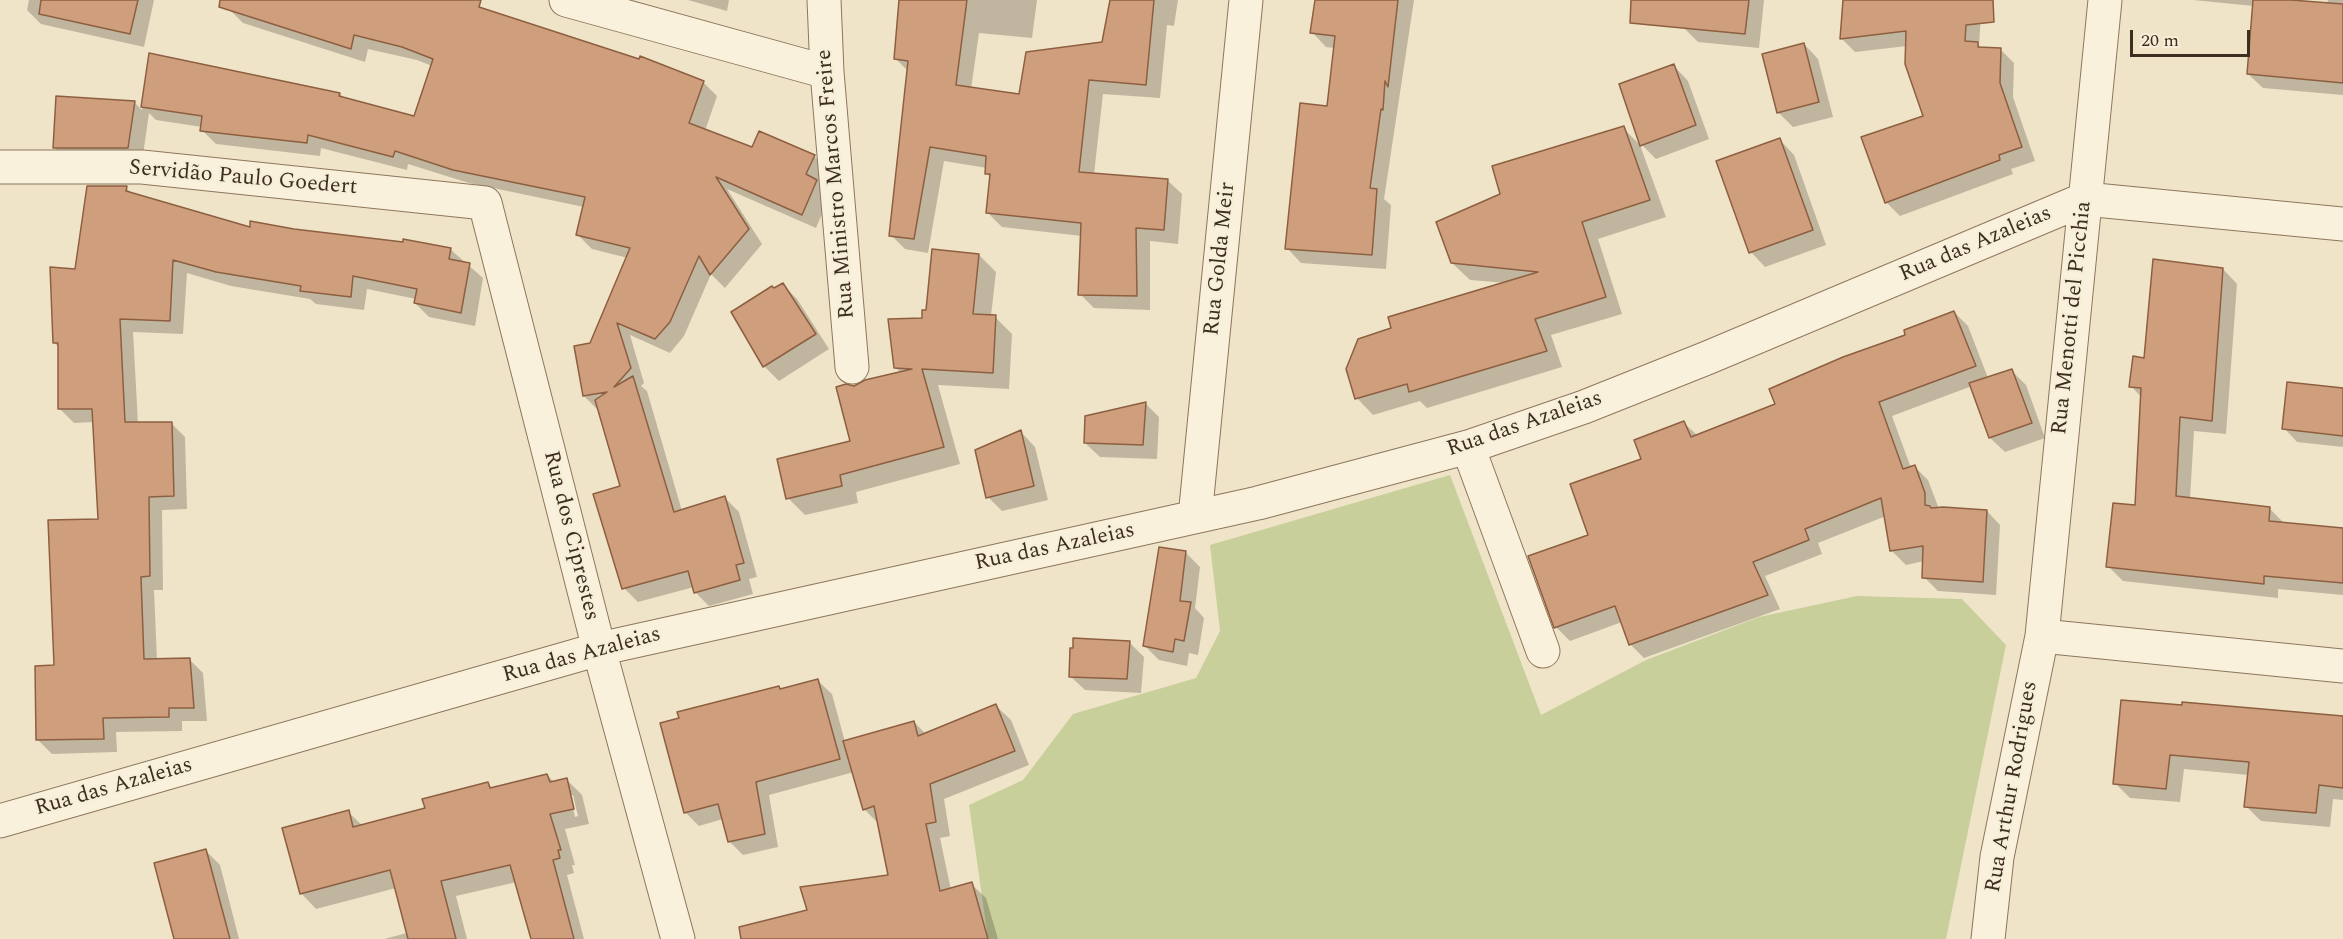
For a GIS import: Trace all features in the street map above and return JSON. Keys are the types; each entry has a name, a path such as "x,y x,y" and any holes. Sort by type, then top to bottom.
{"street":[{"path":"566,0 827,72"},
{"name":"Rua Ministro Marcos Freire","path":"824,0 827,72 852,367"},
{"name":"Rua Golda Meir","path":"1195,517 1246,0"},
{"name":"Rua Menotti del Picchia","path":"2042,636 2105,0"},
{"name":"Servidão Paulo Goedert","path":"0,167 142,167 485,203"},
{"path":"2085,198 2343,224"},
{"name":"Rua das Azaleias","path":"0,821 599,649 1258,503 1468,447 1584,407 1695,363 2085,198"},
{"name":"Rua dos Ciprestes","path":"485,203 599,649 678,939"},
{"path":"1468,447 1543,651"},
{"path":"2042,636 2343,666"},
{"name":"Rua Arthur Rodrigues","path":"1988,939 1997,857 2042,636"}],"green space":[{"path":"1450,475 1541,715 1646,660 1759,617 1857,596 1962,599 2006,645 1946,939 988,939 969,805 1023,780 1073,714 1196,678 1220,631 1210,545"}],"building":[{"path":"41,0 138,0 130,34 39,14"},
{"path":"220,0 481,0 479,7 639,59 640,56 704,81 689,123 752,147 759,131 815,155 806,174 817,180 802,215 716,177 749,229 710,275 699,256 670,322 655,339 617,323 631,368 614,387 633,376 674,512 725,496 744,563 736,565 740,580 694,593 688,571 622,589 593,494 620,486 595,400 607,392 583,396 574,346 590,343 630,248 576,235 585,197 453,170 395,151 393,157 308,135 307,143 200,131 202,116 141,107 149,53 340,93 339,96 414,116 433,59 402,47 354,35 351,49 219,7"},
{"path":"899,0 967,0 956,85 1019,94 1026,52 1102,42 1110,0 1154,0 1146,85 1089,80 1079,172 1168,179 1164,230 1136,228 1137,296 1078,295 1081,223 986,213 990,174 985,174 986,156 930,147 914,239 889,236 908,61 894,59"},
{"path":"1315,0 1398,0 1388,87 1385,81 1383,110 1381,109 1370,188 1377,189 1372,255 1285,249 1300,103 1327,106 1335,36 1310,33"},
{"path":"1631,0 1749,0 1745,34 1630,23"},
{"path":"1843,0 1993,0 1994,22 1966,25 1965,41 1978,42 1978,47 2001,48 2000,83 2022,147 1999,155 2000,160 1885,203 1861,137 1923,116 1905,64 1906,31 1840,39"},
{"path":"2253,0 2343,4 2343,83 2247,74"},
{"path":"1804,43 1819,102 1777,113 1762,54"},
{"path":"1674,64 1696,125 1640,146 1619,84"},
{"path":"56,96 135,101 128,148 53,148"},
{"path":"1624,126 1650,200 1582,222 1606,297 1535,319 1547,351 1409,392 1407,384 1355,399 1346,369 1358,339 1391,328 1388,317 1538,272 1451,263 1436,222 1500,194 1492,166"},
{"path":"1780,138 1813,230 1749,253 1716,161"},
{"path":"87,186 127,186 126,191 250,227 250,221 294,229 403,242 403,239 451,248 449,259 470,263 461,313 414,303 417,289 353,276 351,297 300,291 301,286 216,272 173,260 170,321 120,319 125,422 172,422 174,496 149,497 150,576 141,577 144,659 190,658 194,708 169,708 169,717 103,718 104,739 36,740 35,666 54,665 48,520 98,519 92,409 58,409 58,343 53,343 50,267 75,269"},
{"path":"932,249 979,254 973,314 996,315 993,373 922,369 944,447 840,475 842,486 786,499 777,459 850,441 836,387 846,384 854,386 865,380 912,369 894,368 888,319 922,318 922,310 926,310"},
{"path":"2153,259 2223,268 2212,421 2180,417 2176,496 2270,507 2269,521 2343,528 2343,583 2264,576 2264,584 2106,567 2113,503 2135,505 2141,388 2129,387 2133,356 2144,358"},
{"path":"783,283 816,334 763,367 731,312 772,286 774,288"},
{"path":"1954,311 1976,366 1879,402 1903,469 1915,465 1925,493 1925,505 1931,508 1987,510 1983,582 1922,578 1923,546 1890,551 1881,498 1805,529 1809,540 1753,562 1768,595 1629,645 1615,606 1554,628 1528,556 1588,535 1570,484 1641,459 1634,440 1684,421 1691,437 1775,404 1769,389 1843,357 1905,335 1904,330"},
{"path":"2012,369 2032,423 1989,438 1969,383"},
{"path":"2287,382 2343,388 2343,436 2282,429"},
{"path":"1146,402 1143,445 1084,443 1085,416"},
{"path":"1021,430 1034,486 986,498 975,450"},
{"path":"1159,547 1186,551 1180,601 1191,602 1184,641 1175,639 1173,652 1143,646"},
{"path":"1073,638 1130,641 1127,679 1069,677 1070,648 1073,648"},
{"path":"818,679 840,759 756,782 765,834 728,842 718,804 684,813 660,723 679,718 677,712 779,686 780,689"},
{"path":"2121,700 2182,705 2182,702 2343,716 2343,788 2319,785 2316,813 2244,807 2249,762 2170,755 2166,789 2113,784"},
{"path":"996,704 1015,751 930,784 936,822 926,824 940,891 972,882 988,939 741,939 739,927 807,910 800,887 888,875 874,806 863,810 843,741 914,721 918,736"},
{"path":"547,774 550,782 567,778 574,809 550,814 561,850 558,850 560,858 553,860 574,939 531,939 510,865 441,881 456,939 408,939 390,870 300,894 282,828 349,810 353,827 425,808 422,799 488,782 490,788"},
{"path":"206,849 230,939 174,939 154,863"}]}
